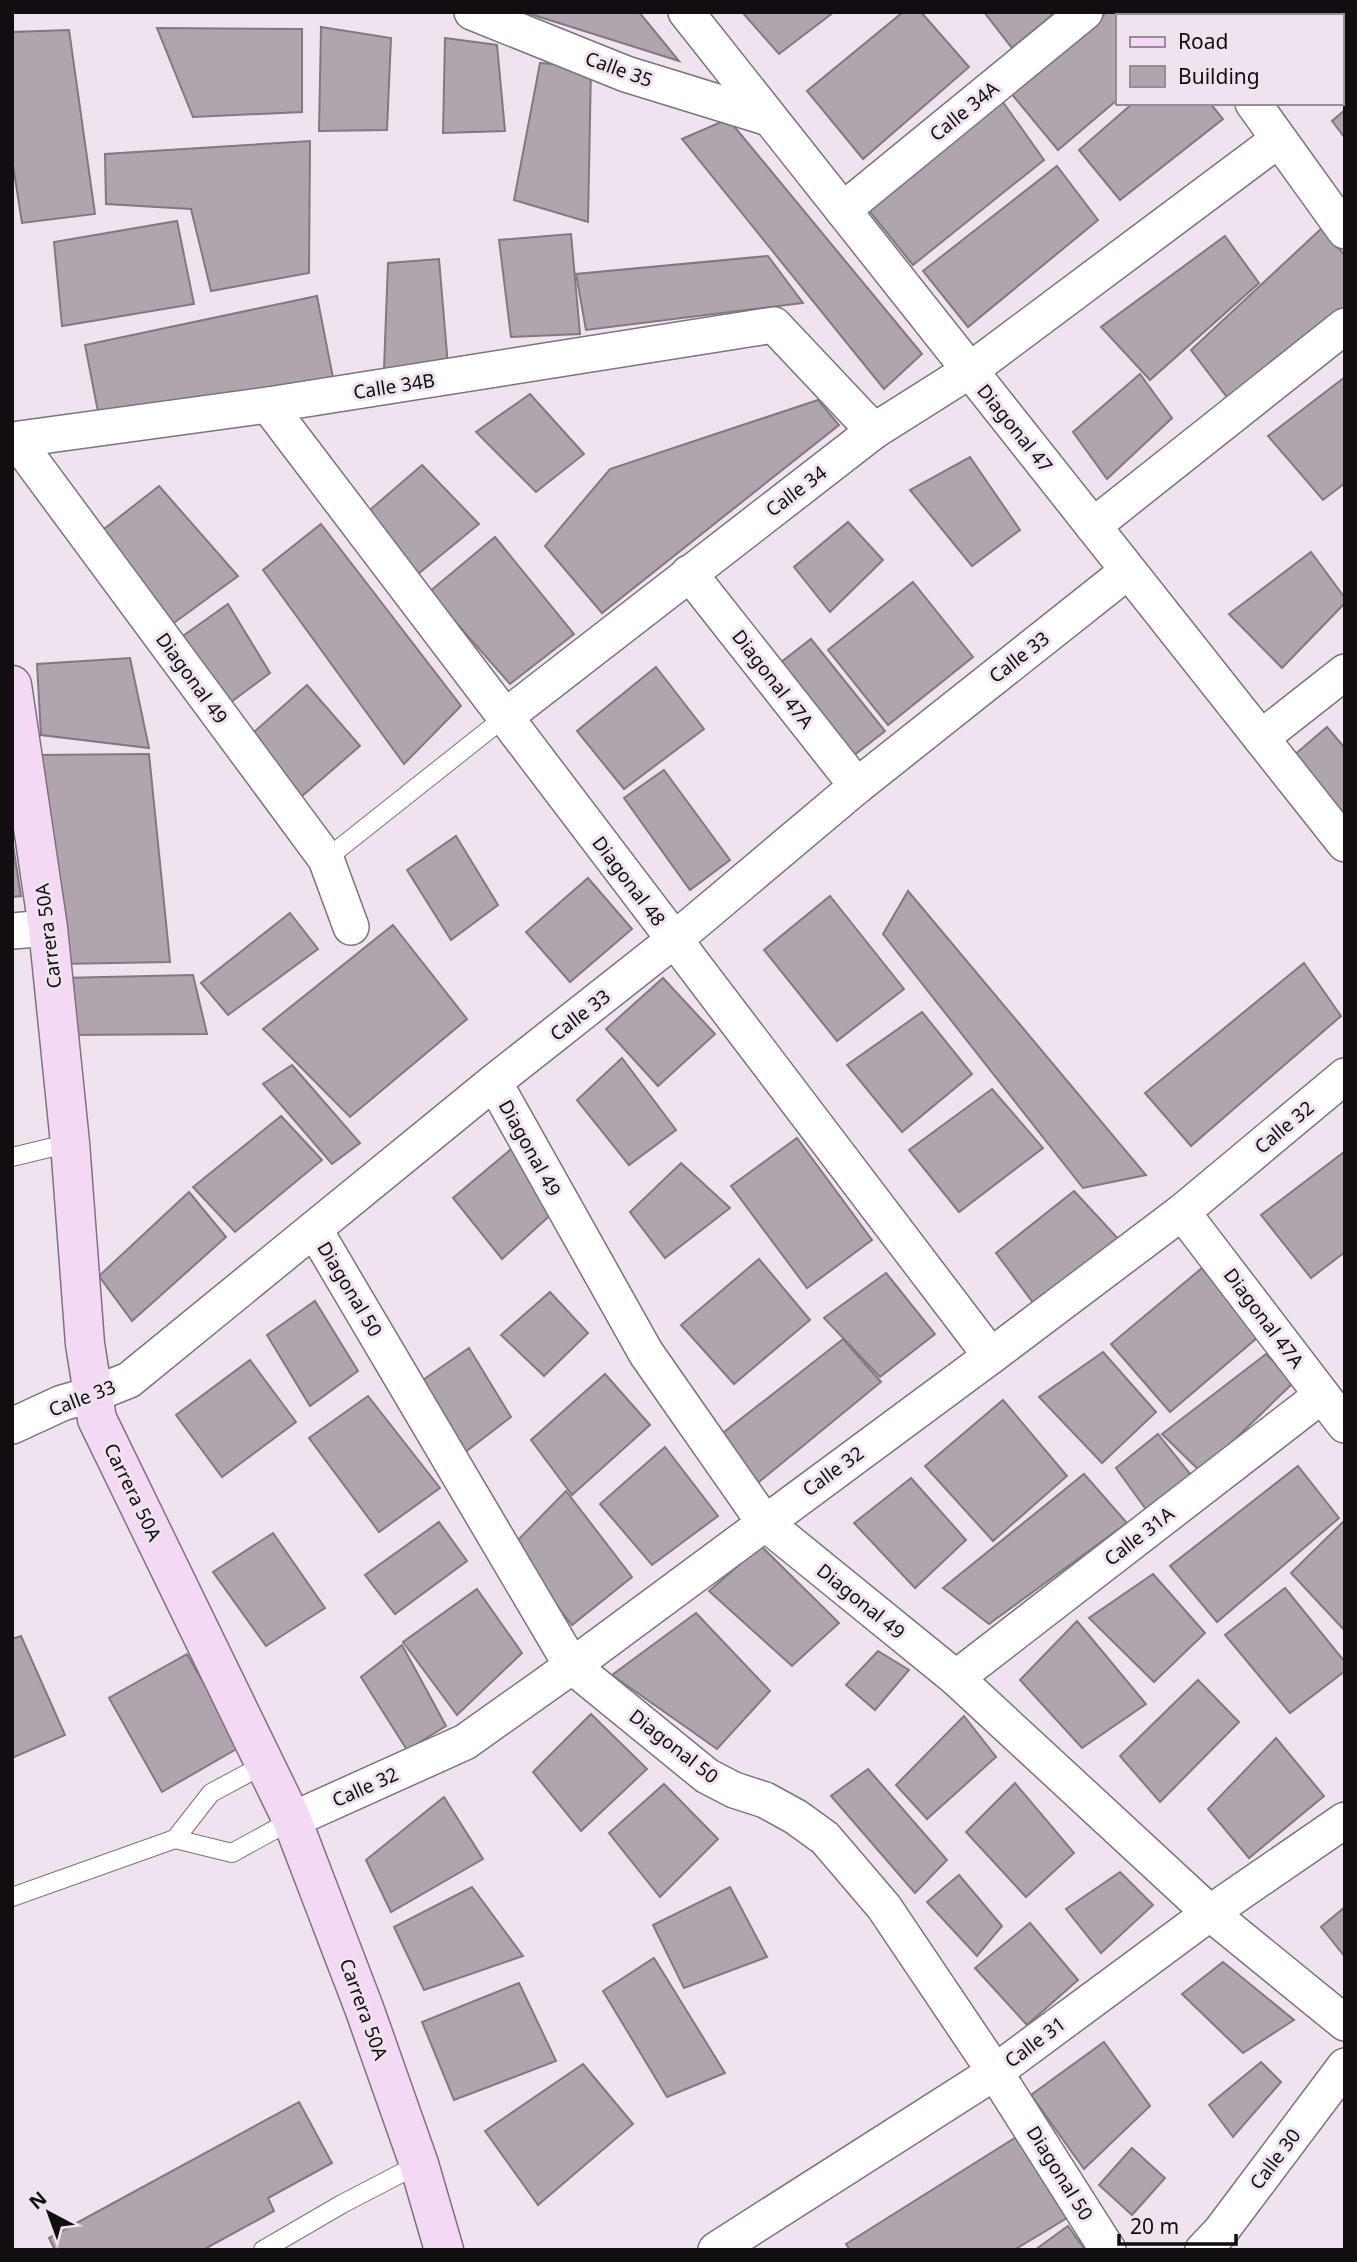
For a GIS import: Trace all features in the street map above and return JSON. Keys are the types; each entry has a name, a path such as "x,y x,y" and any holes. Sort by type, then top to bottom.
{"street":[{"name":"Calle 35","path":"472,12 626,74 769,117"},
{"name":"Calle 34A","path":"843,210 1085,12"},
{"name":"Diagonal 47","path":"689,13 1345,844"},
{"path":"1254,105 1345,231"},
{"name":"Calle 34","path":"505,717 874,430 969,371 1278,140"},
{"name":"Calle 34B","path":"14,440 268,405 774,325 874,430"},
{"path":"1093,526 1345,326"},
{"name":"Diagonal 48","path":"268,405 991,1356"},
{"name":"Diagonal 49","path":"14,440 326,859 351,927"},
{"name":"Calle 33","path":"12,1426 62,1403 94,1395 129,1380 494,1082 674,940 857,786 1128,570"},
{"name":"Diagonal 47A","path":"689,573 857,786"},
{"path":"1261,738 1345,672"},
{"name":"Carrera 50A","path":"12,685 30,930 70,1143 85,1344 97,1419 292,1820 365,2008 419,2164 444,2250"},
{"name":"Calle 32","path":"292,1820 465,1742 991,1356 1182,1212 1345,1076"},
{"name":"Diagonal 49","path":"494,1082 646,1353 764,1522 956,1678 1210,1913 1345,2023"},
{"name":"Diagonal 47A","path":"1182,1212 1345,1425"},
{"name":"Diagonal 50","path":"314,1229 572,1665 707,1776 734,1790 765,1800 796,1817 825,1838 884,1906 995,2072 1108,2250"},
{"name":"Calle 31A","path":"956,1678 1322,1395"},
{"name":"Calle 31","path":"716,2250 995,2072 1210,1913 1345,1821"},
{"name":"Calle 30","path":"1203,2250 1229,2220 1345,2066"}],"lane":[{"name":"Calle 34","path":"326,859 505,717"},
{"path":"12,1157 70,1143"},
{"path":"12,1897 174,1839 211,1793 265,1764"},
{"path":"174,1839 232,1853 292,1820"},
{"path":"263,2250 342,2204 419,2164"}],"building":[{"path":"524,12 639,12 679,61"},
{"path":"742,12 834,12 779,54"},
{"path":"903,12 921,12 969,67 863,159 807,91"},
{"path":"984,12 1056,12 1012,48"},
{"path":"1107,12 1138,12 1139,14 1116,14 1116,101 1058,150 1010,92"},
{"path":"1253,12 1345,12 1345,98 1343,100 1343,14"},
{"path":"321,27 391,38 387,130 319,131"},
{"path":"157,28 302,29 302,112 193,117"},
{"path":"69,30 95,214 22,223 12,159 12,32"},
{"path":"445,38 497,45 505,131 443,133"},
{"path":"540,63 591,67 588,222 514,200"},
{"path":"1000,98 1044,160 913,265 867,208"},
{"path":"1131,105 1212,105 1223,119 1120,200 1079,150"},
{"path":"1345,110 1345,138 1332,121"},
{"path":"728,119 922,354 884,389 682,139"},
{"path":"310,141 309,273 211,291 191,209 106,204 105,154"},
{"path":"1057,166 1098,220 968,327 923,271"},
{"path":"177,221 194,304 62,326 54,242"},
{"path":"1322,228 1345,256 1345,313 1233,405 1191,350"},
{"path":"571,234 580,334 511,337 499,240"},
{"path":"1225,236 1259,283 1150,380 1101,327"},
{"path":"768,256 803,303 586,330 576,274"},
{"path":"439,259 448,366 384,369 388,263"},
{"path":"317,296 333,378 101,427 85,345"},
{"path":"1140,374 1172,418 1107,479 1073,432"},
{"path":"1345,377 1345,483 1323,500 1268,436"},
{"path":"530,394 584,454 536,492 476,432"},
{"path":"818,400 839,425 602,613 545,546 610,469"},
{"path":"970,457 1020,530 972,566 910,490"},
{"path":"422,465 479,524 413,578 364,515"},
{"path":"159,486 238,576 167,628 90,540"},
{"path":"848,522 883,560 830,612 794,567"},
{"path":"321,524 461,706 404,764 263,570"},
{"path":"495,537 574,634 510,684 429,592"},
{"path":"1311,552 1345,598 1345,603 1282,668 1229,614"},
{"path":"913,582 973,657 888,725 828,650"},
{"path":"228,604 270,673 223,708 180,638"},
{"path":"811,639 885,731 853,756 780,663"},
{"path":"130,658 149,748 41,735 37,664"},
{"path":"656,667 704,729 624,789 577,731"},
{"path":"307,685 360,746 294,803 245,740"},
{"path":"1327,727 1345,748 1345,830 1286,762"},
{"path":"149,754 170,962 58,964 32,755"},
{"path":"664,770 730,860 690,890 624,798"},
{"path":"456,836 498,905 451,940 407,870"},
{"path":"12,839 21,896 12,897"},
{"path":"588,878 632,929 570,982 526,932"},
{"path":"908,891 1146,1175 1083,1188 883,934"},
{"path":"830,896 904,989 837,1041 764,950"},
{"path":"290,913 318,949 228,1015 201,983"},
{"path":"393,925 467,1019 350,1117 263,1029"},
{"path":"1304,963 1341,1016 1191,1146 1145,1093"},
{"path":"193,975 207,1034 69,1035 60,978"},
{"path":"663,978 715,1034 658,1086 606,1029"},
{"path":"922,1012 972,1074 902,1132 847,1065"},
{"path":"622,1058 676,1130 629,1165 577,1100"},
{"path":"292,1065 360,1143 332,1164 263,1084"},
{"path":"992,1089 1043,1148 959,1212 909,1150"},
{"path":"281,1116 322,1160 235,1232 193,1187"},
{"path":"797,1138 872,1240 807,1288 731,1186"},
{"path":"523,1139 557,1209 502,1259 453,1198"},
{"path":"1344,1152 1345,1252 1311,1278 1261,1215"},
{"path":"681,1163 730,1208 665,1258 630,1212"},
{"path":"1074,1191 1124,1245 1037,1308 996,1253"},
{"path":"189,1192 226,1237 132,1321 99,1276"},
{"path":"759,1259 810,1320 734,1384 681,1325"},
{"path":"1202,1268 1258,1337 1170,1412 1111,1344"},
{"path":"886,1273 935,1334 880,1377 824,1318"},
{"path":"550,1292 588,1333 544,1376 501,1335"},
{"path":"315,1301 358,1371 310,1406 267,1335"},
{"path":"843,1339 881,1382 754,1486 714,1440"},
{"path":"469,1348 511,1417 464,1453 420,1382"},
{"path":"1103,1352 1156,1412 1102,1463 1039,1397"},
{"path":"1266,1354 1294,1382 1201,1472 1162,1434"},
{"path":"250,1360 296,1422 222,1477 176,1415"},
{"path":"605,1374 650,1425 572,1495 531,1440"},
{"path":"368,1396 440,1488 379,1532 309,1438"},
{"path":"1003,1400 1067,1476 993,1541 925,1466"},
{"path":"1158,1434 1190,1474 1150,1515 1116,1468"},
{"path":"665,1447 718,1516 652,1565 600,1504"},
{"path":"1298,1466 1339,1518 1217,1622 1170,1566"},
{"path":"1084,1474 1127,1523 989,1624 943,1588"},
{"path":"911,1478 966,1540 915,1588 854,1523"},
{"path":"566,1491 632,1577 572,1625 511,1547"},
{"path":"1345,1520 1345,1631 1291,1573"},
{"path":"439,1522 467,1561 395,1614 365,1575"},
{"path":"273,1533 325,1608 266,1646 213,1572"},
{"path":"761,1546 839,1623 792,1666 709,1591"},
{"path":"1153,1574 1205,1633 1154,1682 1089,1618"},
{"path":"1285,1588 1345,1662 1345,1671 1290,1713 1225,1635"},
{"path":"477,1589 522,1653 457,1715 403,1642"},
{"path":"696,1613 770,1691 717,1749 612,1675"},
{"path":"1077,1621 1146,1704 1082,1748 1020,1680"},
{"path":"21,1636 65,1735 12,1758 12,1639"},
{"path":"402,1645 446,1726 407,1750 361,1677"},
{"path":"878,1651 909,1670 875,1710 846,1685"},
{"path":"187,1654 240,1747 162,1792 109,1698"},
{"path":"1198,1680 1239,1722 1160,1802 1120,1756"},
{"path":"591,1714 647,1769 581,1831 533,1772"},
{"path":"964,1716 996,1757 927,1819 896,1785"},
{"path":"1276,1738 1324,1796 1249,1858 1208,1809"},
{"path":"868,1769 947,1860 915,1893 831,1796"},
{"path":"1015,1783 1074,1853 1026,1897 966,1832"},
{"path":"664,1784 718,1839 660,1897 609,1833"},
{"path":"444,1797 483,1859 391,1912 366,1860"},
{"path":"1120,1872 1153,1905 1101,1953 1066,1909"},
{"path":"959,1875 1002,1926 977,1956 927,1902"},
{"path":"472,1887 523,1956 424,1990 394,1927"},
{"path":"730,1887 767,1957 684,1988 653,1925"},
{"path":"1345,1907 1345,1957 1321,1927"},
{"path":"1030,1923 1078,1980 1027,2025 975,1968"},
{"path":"654,1958 725,2073 667,2097 603,1991"},
{"path":"1223,1962 1294,2020 1243,2053 1182,1994"},
{"path":"519,1983 556,2061 454,2100 422,2022"},
{"path":"1104,2042 1150,2106 1084,2169 1031,2095"},
{"path":"1261,2062 1281,2082 1233,2137 1209,2105"},
{"path":"583,2064 633,2124 538,2205 485,2131"},
{"path":"299,2102 332,2163 268,2198 274,2211 203,2250 55,2250 49,2238"},
{"path":"1021,2134 1077,2212 1014,2250 850,2250 846,2244"},
{"path":"1132,2148 1165,2178 1132,2215 1099,2185"},
{"path":"1068,2226 1085,2250 1035,2250"}]}
